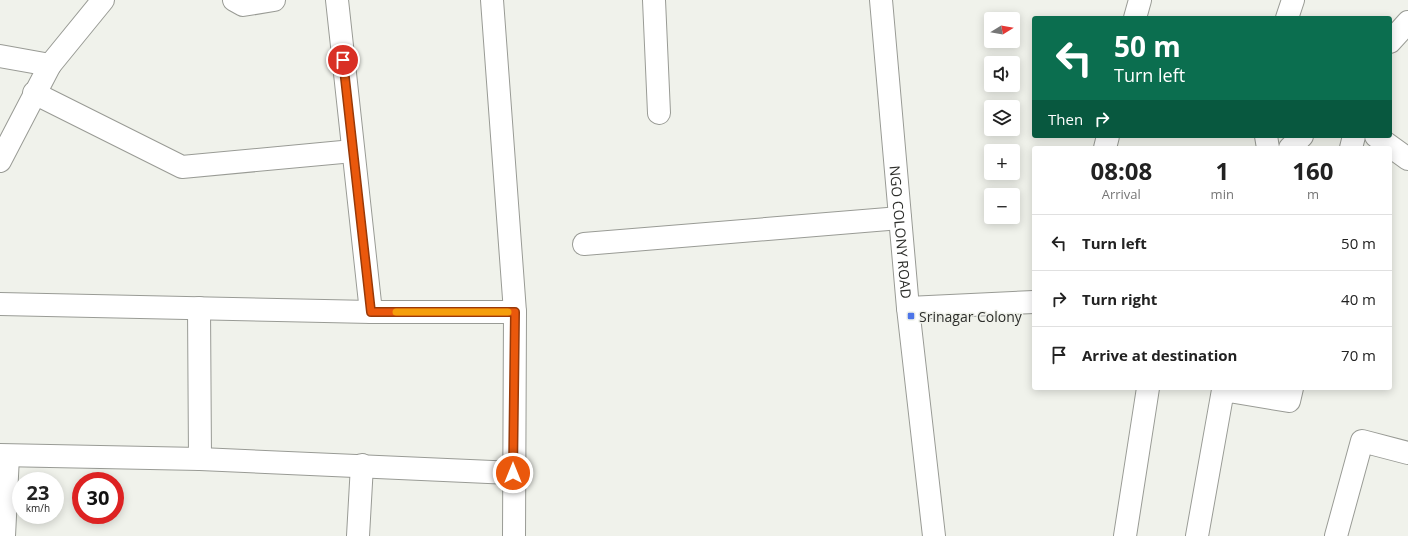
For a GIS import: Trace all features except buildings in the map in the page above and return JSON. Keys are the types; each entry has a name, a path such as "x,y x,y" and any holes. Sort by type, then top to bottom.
{"street":[{"path":"0,162 34,93 50,65 103,0"},
{"path":"234,0 243,5 274,0"},
{"path":"337,0 371,312"},
{"path":"492,0 515,312 513,473 514,536"},
{"path":"654,0 659,113"},
{"name":"NGO COLONY ROAD","path":"881,0 908,308 934,536"},
{"path":"1136,16 1140,0"},
{"path":"1288,16 1293,0"},
{"path":"1392,40 1408,22"},
{"path":"0,56 50,65"},
{"path":"34,93 182,167 353,151"},
{"path":"1292,146 1300,138"},
{"path":"1379,138 1389,146"},
{"path":"1392,148 1408,160"},
{"path":"584,244 900,218"},
{"path":"908,308 1032,302"},
{"path":"0,304 371,312 515,312"},
{"path":"199,308 200,459"},
{"path":"1125,536 1148,390"},
{"path":"1197,536 1219,390"},
{"path":"1225,390 1289,401 1292,390"},
{"path":"1336,536 1362,441 1408,453"},
{"path":"4,536 4,455 200,459 362,465 513,473"},
{"path":"358,536 362,465"}],"slow traffic":[{"path":"396,312 508,312"}],"place":[{"name":"Srinagar Colony","path":"911,316"}],"route":[{"path":"343,60 371,312 515,312 513,473"}]}
